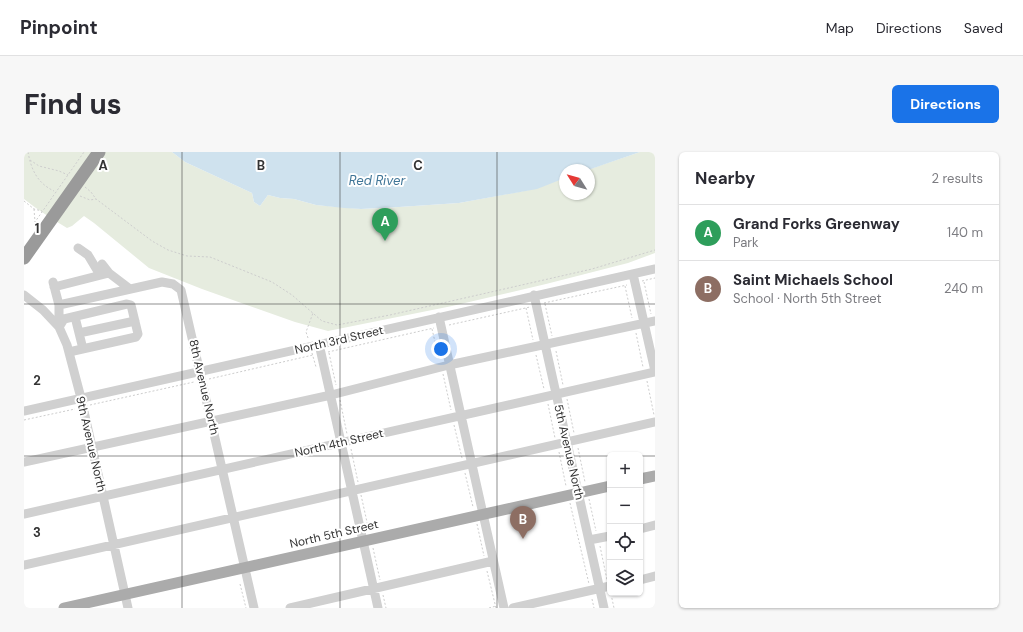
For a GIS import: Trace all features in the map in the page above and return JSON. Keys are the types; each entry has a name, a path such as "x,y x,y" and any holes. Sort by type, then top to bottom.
{"highway":[{"path":"24,244 96,153"},
{"path":"24,258 47,215"}],"main road":[{"path":"643,478 655,476"},
{"name":"North 5th Street","path":"64,608 607,487"}],"street":[{"path":"78,248 88,255 105,274 130,289"},
{"path":"88,255 92,254 100,261 105,274"},
{"name":"North 3rd Street","path":"24,411 82,403 440,322 534,296 638,277 655,269"},
{"name":"9th Avenue North","path":"105,274 53,285 59,305 59,327 69,352 82,403 128,608"},
{"path":"638,277 651,322 655,372"},
{"name":"8th Avenue North","path":"59,305 162,282 173,284 181,290 254,608"},
{"path":"24,295 44,310 59,327 64,319 127,304 131,305 138,334 136,337 69,352"},
{"name":"5th Avenue North","path":"534,296 567,442 574,494 589,540 604,608"},
{"path":"75,317 82,349"},
{"path":"79,333 135,321"},
{"path":"440,322 504,608"},
{"path":"24,462 334,394 534,346 651,322"},
{"path":"321,348 334,394 368,540 378,588 378,608"},
{"name":"North 4th Street","path":"24,514 655,372"},
{"path":"24,565 655,422"},
{"path":"643,528 655,525"},
{"path":"589,540 607,537"},
{"path":"290,608 493,561"},
{"path":"643,579 655,576"},
{"path":"514,608 607,587"}],"path":[{"path":"28,152 29,159 38,179 43,185 54,191"},
{"path":"34,209 35,222 47,215 84,152"},
{"path":"29,159 39,166 59,171 76,179 91,192 96,199 152,241 168,250 187,256 210,257 272,282 292,294 322,321 337,325 390,315 592,269 655,250"},
{"path":"78,196 90,200 96,199"},
{"path":"24,201 34,209 47,215"},
{"path":"24,420 82,403 201,375 440,322 526,308 625,285 638,277 655,278"},
{"path":"638,277 651,322"},
{"path":"625,285 655,419"},
{"path":"526,308 557,444 574,494 594,608"},
{"path":"313,312 306,332 321,348 334,394 357,490 378,588 386,608"},
{"path":"611,596 614,608"}],"shaded area":[{"path":"24,152 172,152 185,162 252,193 254,202 260,206 268,195 294,199 316,205 361,209 459,203 529,190 559,180 559,200 595,200 595,167 640,152 655,152 655,253 628,263 546,284 452,306 328,331 295,322 202,289 149,268 84,216 72,226 67,228 24,199"}],"water":[{"name":"Red River","path":"172,152 640,152 595,168 595,164 559,164 559,180 537,189 459,203 361,209 316,205 294,199 268,195 260,206 254,202 252,193 185,162"}],"place":[{"name":"Grand Forks Greenway","path":"385,241"},
{"name":"Saint Michaels School","path":"523,539"}]}
